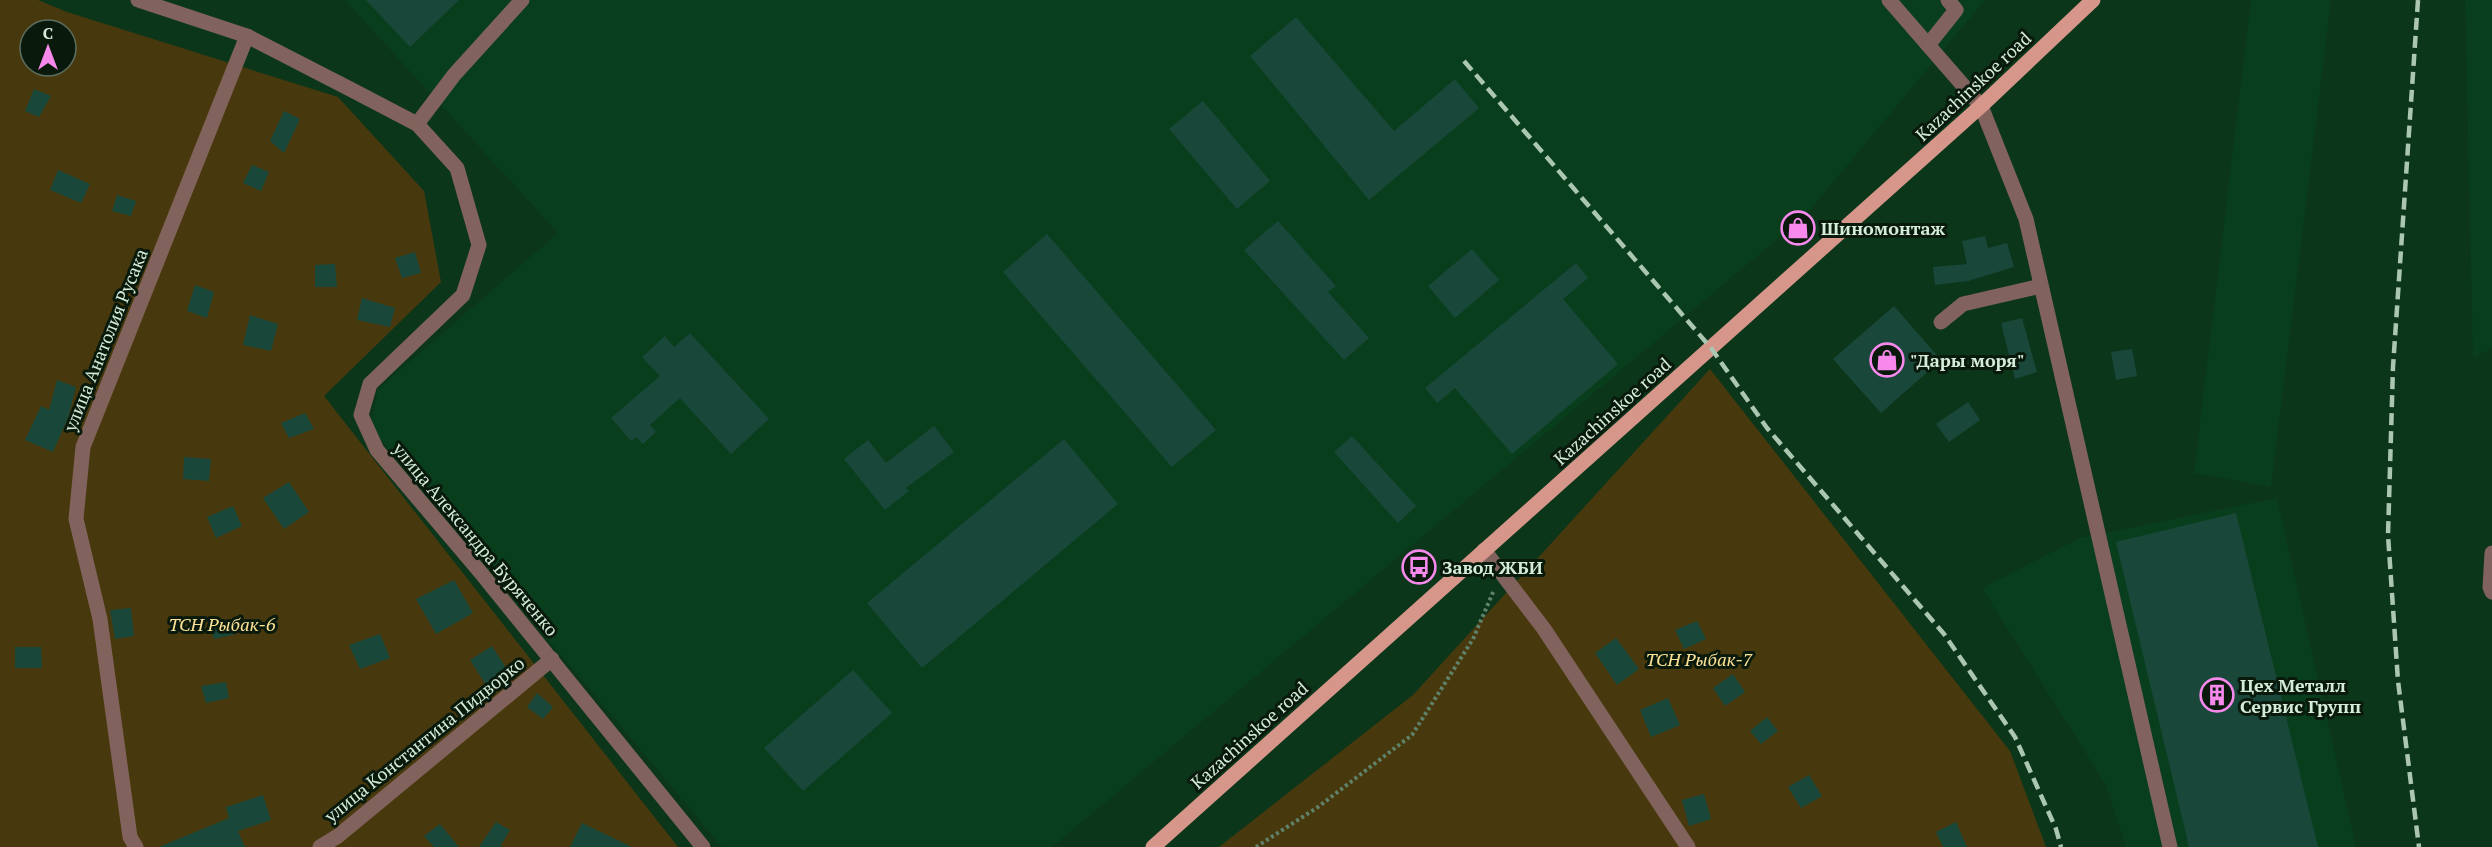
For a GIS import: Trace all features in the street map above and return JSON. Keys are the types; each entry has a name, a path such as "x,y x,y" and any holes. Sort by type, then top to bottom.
{"main road":[{"name":"Kazachinskoe road","path":"1153,847 1981,106 2093,0"}],"street":[{"name":"улица Александра Буряченко","path":"138,0 248,36 417,124 457,168 479,245 463,295 370,384 361,415 377,450 552,659 703,847"},
{"path":"417,124 454,75 522,0"},
{"path":"1889,0 1981,106 2026,219 2170,847"},
{"path":"1928,45 1956,10 1948,0"},
{"name":"улица Анатолия Русака","path":"136,847 130,837 100,619 76,519 83,447 248,36"},
{"path":"1941,322 1963,304 2041,286"},
{"path":"1484,550 1544,629 1688,847"},
{"path":"2492,554 2492,592"},
{"name":"улица Константина Пидворко","path":"320,847 338,836 552,659"}],"path":[{"path":"1256,847 1318,807 1412,735 1473,639 1501,573"}],"shaded area":[{"path":"345,0 1985,0 1805,216 1052,847 722,847 370,427 378,389 558,233"},
{"path":"2251,0 2331,0 2271,487 2194,473"},
{"path":"2465,0 2492,0 2492,348 2473,358"},
{"path":"2277,498 2356,847 2126,847 2106,785 1982,588 2080,538"}],"green space":[{"name":"ТСН Рыбак-6","path":"0,0 38,0 67,12 338,97 424,191 441,282 324,396 678,847 0,847"},
{"name":"ТСН Рыбак-7","path":"1710,369 2010,751 2046,847 1219,847 1413,695"}],"building":[{"path":"366,0 459,0 410,47"},
{"path":"1296,17 1394,131 1455,79 1479,108 1369,200 1250,56"},
{"path":"34,89 51,96 39,117 25,111"},
{"path":"1203,101 1270,181 1237,209 1169,129"},
{"path":"284,111 300,119 284,153 270,141"},
{"path":"252,165 269,172 261,191 243,183"},
{"path":"58,170 90,184 81,203 50,190"},
{"path":"117,195 136,201 131,216 112,211"},
{"path":"1278,221 1336,286 1328,292 1369,338 1344,360 1244,250"},
{"path":"1047,234 1216,430 1172,467 1003,272"},
{"path":"1985,236 1988,248 2007,243 2014,267 1968,281 1935,285 1933,267 1967,264 1962,241"},
{"path":"1472,249 1499,280 1455,318 1428,286"},
{"path":"415,252 421,273 402,278 395,258"},
{"path":"1576,263 1588,278 1563,299 1618,364 1512,454 1455,388 1437,403 1425,388"},
{"path":"335,264 337,287 315,287 315,265"},
{"path":"195,285 214,292 207,318 187,311"},
{"path":"362,298 395,308 390,327 357,320"},
{"name":"\"Дары моря\"","path":"1894,306 1941,360 1881,413 1833,359"},
{"path":"250,315 278,324 271,351 243,345"},
{"path":"2022,318 2037,372 2015,379 2001,323"},
{"path":"690,333 769,419 731,454 680,398 650,425 656,432 643,444 636,437 631,441 611,418 660,376 642,357 665,336 674,347"},
{"path":"2132,349 2137,376 2116,380 2111,352"},
{"path":"57,380 76,387 68,418 53,452 25,440 41,406 49,410"},
{"path":"1968,402 1980,420 1949,442 1936,424"},
{"path":"305,413 314,429 289,438 281,423"},
{"path":"934,426 954,452 906,488 909,491 885,510 844,459 868,440 886,463"},
{"path":"1352,436 1416,506 1398,523 1334,452"},
{"path":"1064,439 1118,504 922,668 867,603"},
{"path":"184,457 211,459 209,481 183,479"},
{"path":"289,482 309,512 284,529 263,498"},
{"path":"233,506 242,526 216,538 207,517"},
{"name":"Цех Металл Сервис Групп","path":"2236,513 2318,847 2189,847 2116,542"},
{"path":"454,580 473,613 436,634 416,599"},
{"path":"131,608 134,636 115,639 110,610"},
{"path":"232,619 236,634 214,639 209,623"},
{"path":"1697,621 1706,639 1684,649 1675,630"},
{"path":"380,634 390,658 360,669 349,645"},
{"path":"1616,638 1639,669 1617,685 1595,653"},
{"path":"492,646 510,674 488,688 470,660"},
{"path":"15,647 41,647 42,668 15,668"},
{"path":"853,670 892,713 803,791 764,748"},
{"path":"1733,674 1745,692 1725,706 1713,688"},
{"path":"226,682 229,698 206,703 201,686"},
{"path":"537,693 553,707 543,719 527,707"},
{"path":"1668,698 1680,725 1651,737 1640,710"},
{"path":"1767,717 1778,731 1761,744 1750,731"},
{"path":"1809,775 1822,796 1801,808 1788,787"},
{"path":"1704,794 1711,819 1689,826 1682,800"},
{"path":"263,795 271,820 238,831 245,847 159,847 229,818 226,807"},
{"path":"496,822 510,830 500,847 479,847"},
{"path":"1956,822 1967,847 1943,847 1936,832"},
{"path":"582,823 632,847 570,847"},
{"path":"440,824 459,847 434,847 424,836"}],"railway":[{"path":"2418,0 2393,367 2388,535 2398,681 2419,847"},
{"path":"1464,61 1711,348 1767,428 1944,634 2015,737 2056,829 2061,847"}],"place":[{"name":"Шиномонтаж","path":"1798,228"},
{"name":"\"Дары моря\"","path":"1887,360"},
{"name":"Завод ЖБИ","path":"1419,567"},
{"name":"Цех Металл Сервис Групп","path":"2217,695"}]}
